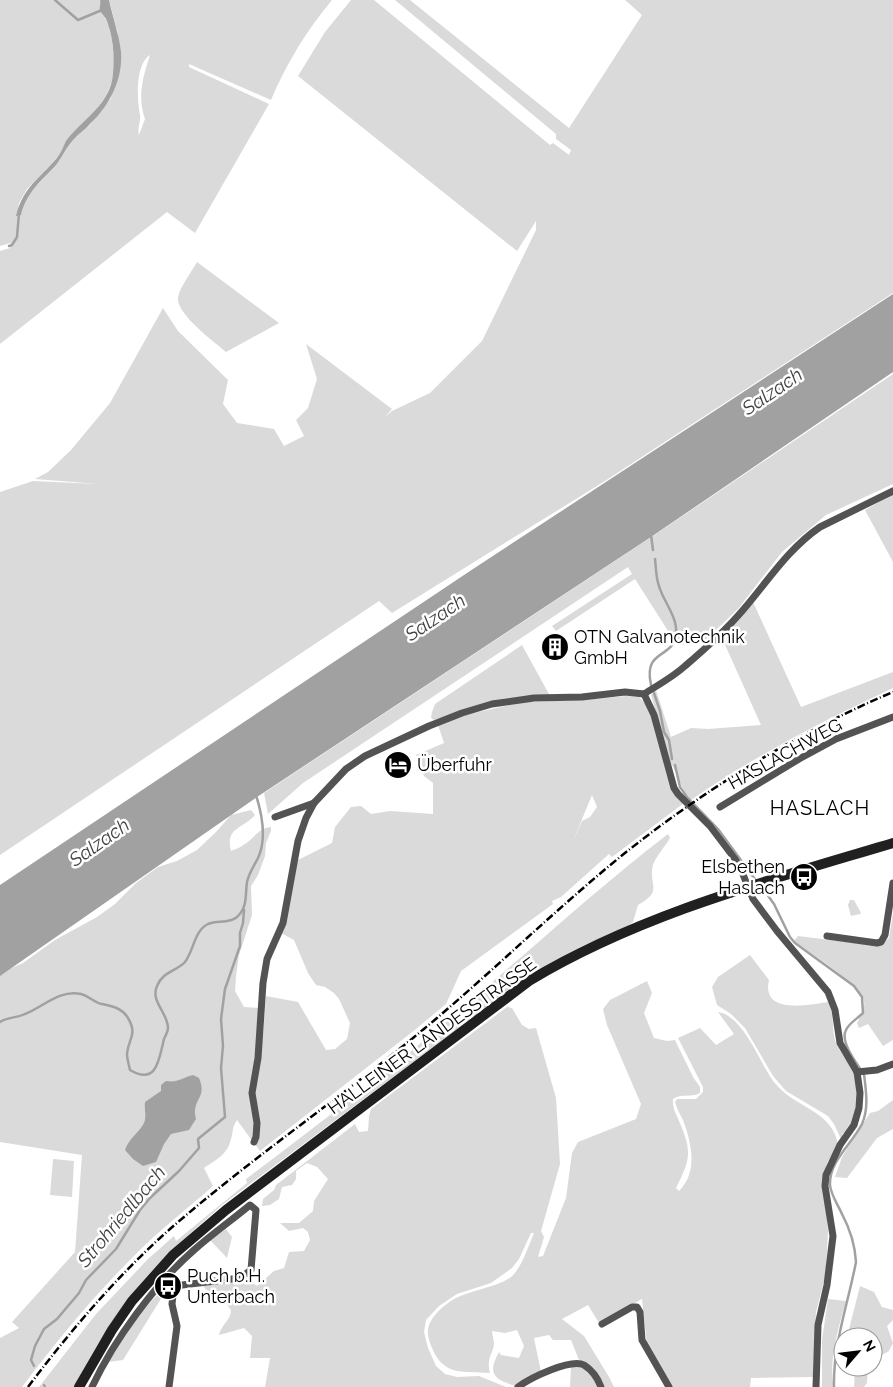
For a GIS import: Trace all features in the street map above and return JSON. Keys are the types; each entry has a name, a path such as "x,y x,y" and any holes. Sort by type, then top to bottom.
{"main road":[{"name":"HALLEINER LANDESSTRASSE","path":"79,1387 127,1308 173,1255 226,1210 536,977 580,952 643,926 751,886 893,843"}],"street":[{"path":"254,1142 256,1123 252,1093 258,1058 267,958 283,923 298,841 306,818 314,803 346,769 365,756 429,726 492,704 534,698 582,697 624,692 644,694 684,667 715,638 742,612 786,556 811,534 820,527 893,491"},
{"path":"644,694 654,716 674,788 710,826 735,859 751,886 753,899 828,992 835,1010 840,1043 857,1072 860,1093 859,1108 854,1124 840,1145 826,1175 833,1236 827,1285 818,1325 816,1387"},
{"name":"HASLACHWEG","path":"720,807 836,739 893,717"},
{"path":"275,816 314,803"},
{"path":"827,936 880,942 886,935 893,883"},
{"path":"857,1072 877,1070 893,1064"},
{"path":"92,1387 112,1349 126,1328 168,1276 193,1251 250,1205 256,1210 251,1270 247,1275 240,1278 174,1286"},
{"path":"168,1276 174,1286 172,1304 177,1326 169,1387"},
{"path":"602,1324 632,1306 636,1307 640,1312 642,1340 669,1387"},
{"path":"518,1387 536,1376 576,1364 584,1365 593,1373 601,1387"}],"shaded area":[{"path":"0,0 100,0 101,13 108,22 114,60 112,82 106,96 96,110 66,142 59,156 27,189 19,203 17,216 21,214 31,192 57,163 73,139 90,125 111,98 118,33 109,0 332,0 298,48 283,73 271,100 189,64 189,67 269,104 195,233 167,212 0,344 0,251 10,248 11,243 0,246","holes":["150,55 141,94 145,119 139,135 139,74 145,60"]},
{"path":"351,0 374,0 550,145 553,143 569,155 571,150 556,139 556,134 395,0 410,0 569,128 642,15 625,0 893,0 893,293 605,481 392,613 379,601 0,855 0,492 33,481 99,484 35,479 48,472 71,450 110,403 163,308 178,331 228,380 223,404 237,423 274,429 284,446 304,436 296,420 308,408 317,379 306,344 392,409 385,417 392,411 430,393 482,341 536,230 536,221 517,251 298,76 325,32"},
{"path":"197,262 279,323 226,352 196,327 179,304 178,297 181,289"},
{"path":"893,374 893,484 826,515 782,552 738,609 702,643 677,645 635,579 556,631 552,626 632,574 628,567 303,783 268,814 264,793 656,534"},
{"path":"893,494 893,562 865,510"},
{"path":"753,602 801,707 893,672 893,688 789,740 691,800 684,791 670,762 651,695 656,690 671,737 691,728 708,729 761,725 722,638"},
{"path":"522,645 550,696 456,713 434,720 431,718 435,704"},
{"path":"627,696 639,697 648,706 665,758 684,803 612,857 609,854 561,897 552,901 553,904 461,971 446,1004 260,1151 255,1144 255,1084 263,1036 266,996 298,1002 326,1050 335,1049 347,1039 350,1023 339,999 334,993 325,987 316,985 308,973 294,940 281,933 298,860 332,843 335,827 351,807 361,806 371,814 390,811 433,814 433,783 424,776 416,755 444,743 438,725 469,714 523,702","holes":["592,795 597,807 590,817 582,821 573,841"]},
{"path":"251,810 255,815 236,829 230,843 231,851 247,843 259,832 271,827 266,843 265,856 258,875 251,886 252,915 239,955 235,991 244,1007 260,1008 252,1083 255,1124 253,1142 237,1120 227,1149 221,1156 204,1168 213,1186 157,1234 123,1267 49,1351 22,1387 0,1387 0,1338 19,1328 12,1322 75,1252 82,1155 0,1142 0,973 23,963 55,940 97,917 115,904 136,883 158,867 177,861 197,850 231,815"},
{"path":"668,834 670,838 653,865 653,891 646,900 638,905 633,922 580,947 527,977 222,1205 170,1252 137,1288 103,1336 74,1387 39,1387 96,1314 148,1259 174,1236 176,1241 247,1183 246,1179 403,1058 586,900"},
{"path":"850,900 854,900 860,914 851,916 848,905"},
{"path":"893,913 893,1040 883,1046 868,1024 859,1028 857,1023 863,1011 864,1001 859,992 832,968 794,941 798,936 880,946 889,938"},
{"path":"750,955 769,980 768,991 772,999 788,1005 798,1006 828,1002 830,1006 835,1040 853,1072 857,1089 856,1107 851,1124 848,1132 843,1133 841,1139 828,1116 786,1091 773,1076 745,1028 731,1014 717,1005 712,987 718,977"},
{"path":"647,981 652,993 644,1013 654,1038 667,1041 675,1040 700,1087 700,1093 679,1096 673,1099 674,1108 688,1148 685,1170 676,1188 679,1191 689,1175 691,1148 683,1120 675,1102 677,1099 696,1099 703,1092 703,1087 678,1038 700,1028 716,1045 734,1034 718,1012 727,1015 736,1022 774,1082 782,1091 820,1116 834,1133 838,1144 827,1163 823,1178 828,1231 826,1273 816,1312 813,1377 751,1378 750,1387 671,1387 647,1345 642,1299 599,1323 588,1305 562,1319 584,1336 614,1387 605,1387 592,1367 579,1360 571,1340 553,1340 549,1335 534,1338 541,1372 515,1386 502,1381 493,1371 495,1359 499,1352 501,1355 519,1358 524,1346 517,1330 505,1333 492,1331 494,1344 489,1360 490,1373 456,1371 442,1364 428,1337 429,1325 432,1320 439,1310 454,1299 498,1284 511,1277 524,1256 534,1233 531,1233 519,1259 512,1268 491,1283 457,1294 439,1306 426,1320 424,1332 428,1348 436,1366 445,1374 457,1377 479,1376 506,1387 265,1387 270,1358 250,1358 252,1336 244,1328 219,1335 231,1314 231,1310 219,1295 209,1293 203,1286 246,1279 257,1286 274,1271 284,1268 289,1252 304,1251 310,1240 308,1232 303,1228 289,1231 280,1223 299,1223 313,1211 314,1201 328,1179 317,1167 307,1163 296,1171 296,1179 292,1185 282,1187 279,1199 270,1205 262,1206 263,1199 274,1190 276,1185 355,1124 359,1132 368,1131 371,1109 507,1007 512,1008 522,1025 529,1029 536,1028 556,1098 560,1164 541,1231 544,1237 538,1257 543,1256 566,1198 572,1153 578,1142 636,1119 641,1104 607,1025 603,1009 610,1000"},
{"path":"893,1100 893,1129 877,1138 847,1178 835,1177 842,1157 870,1113 878,1111"},
{"path":"53,1159 74,1161 72,1197 50,1195"},
{"path":"226,1229 232,1237 227,1258 210,1240"},
{"path":"860,1286 874,1292 882,1307 893,1310 893,1320 887,1326 893,1343 889,1351 883,1354 883,1327 850,1327"},
{"path":"167,1289 123,1360 109,1362 144,1310 152,1300"},
{"path":"828,1299 846,1301 839,1327 833,1327 832,1366 834,1387 822,1387 822,1340"},
{"path":"578,1366 587,1370 599,1387 570,1387 571,1367"},
{"path":"854,1377 867,1377 867,1383 864,1387 854,1387"}],"water":[{"path":"100,0 109,0 119,39 121,62 117,82 109,101 97,117 71,143 56,165 30,194 21,215 16,216 27,190 57,158 66,141 99,106 109,90 113,74 113,45 106,19 100,11"},
{"name":"Salzach","path":"893,294 893,372 651,537 257,797 0,976 0,885 473,569"},
{"path":"193,1075 199,1078 202,1090 196,1107 196,1119 189,1130 171,1134 156,1162 143,1166 125,1150 144,1123 145,1102 161,1091 161,1085 166,1081 177,1081"}],"waterway":[{"path":"55,0 78,20 102,10"},
{"path":"9,246 12,245 17,237 19,213"},
{"path":"651,535 653,550"},
{"path":"651,685 651,665 655,659 670,648 676,634 673,615 658,583 655,559"},
{"path":"654,693 664,732 669,740 672,759"},
{"path":"675,765 680,787 687,797 718,829 757,882"},
{"path":"0,1022 32,1011 59,996 73,993 81,994 99,1003 116,1008 126,1015 132,1029 132,1037 127,1054 130,1070 146,1075 151,1072 158,1062 168,1029 165,1017 157,1002 155,991 157,986 166,974 185,962 203,927 208,924 234,919 243,909 248,879 261,851 263,835 262,818 256,795"},
{"path":"761,886 774,904 790,937 795,943 854,986 862,997 863,1013 849,1025 845,1035 849,1051 861,1070"},
{"name":"Strohriedlbach","path":"34,1366 31,1360 35,1346 44,1329 57,1319 79,1293 86,1280 116,1249 140,1210 150,1198 179,1171 199,1148 198,1139 225,1117 221,1068 223,1046 221,1019 225,989 240,946 244,910"},
{"path":"834,1387 838,1340 856,1262 850,1231 830,1185 833,1168 858,1131 866,1112 864,1074"}],"railway":[{"path":"28,1387 95,1304 170,1229 413,1038 620,857 684,809 751,765 821,726 893,692"}],"place":[{"name":"OTN Galvanotechnik GmbH","path":"555,647"},
{"name":"Überfuhr","path":"398,765"},
{"name":"Elsbethen Haslach","path":"804,877"},
{"name":"Puch b.H. Unterbach","path":"168,1286"}],"district":[{"name":"HASLACH","path":"820,808"}]}
